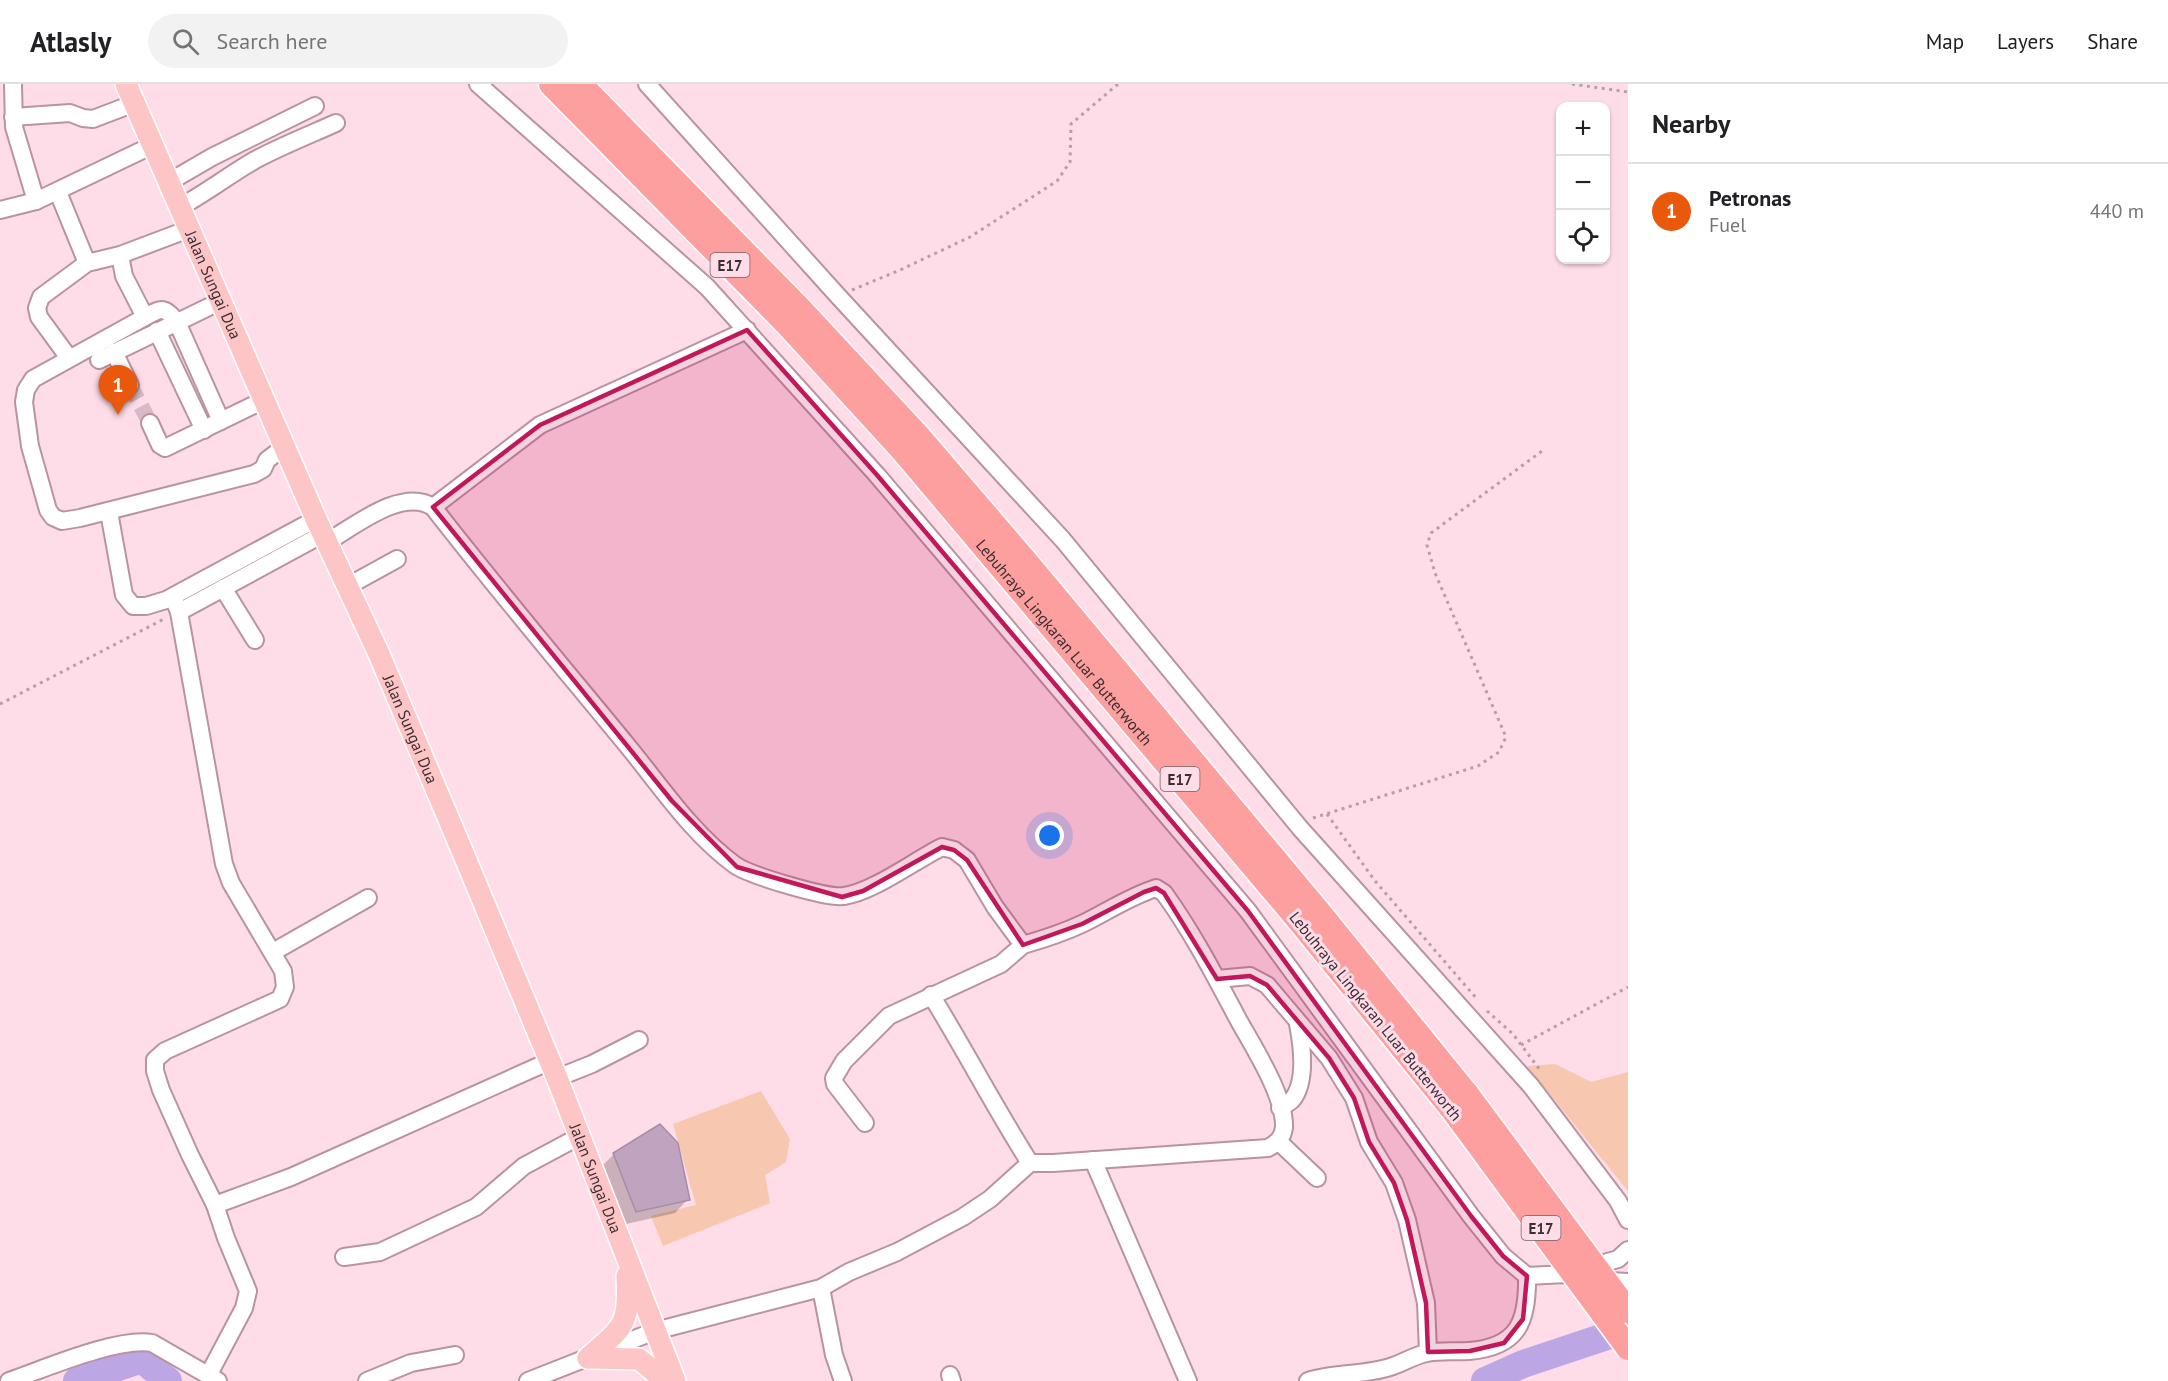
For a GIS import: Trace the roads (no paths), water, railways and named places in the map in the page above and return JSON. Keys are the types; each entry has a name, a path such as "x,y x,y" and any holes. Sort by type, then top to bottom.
{"highway":[{"name":"Lebuhraya Lingkaran Luar Butterworth","path":"551,84 786,323 912,445"},
{"name":"Lebuhraya Lingkaran Luar Butterworth","path":"580,84 802,310 1293,914 1459,1101 1628,1311"},
{"name":"Lebuhraya Lingkaran Luar Butterworth","path":"1459,1101 1628,1348"}],"main road":[{"name":"Jalan Sungai Dua","path":"130,93 284,447 379,654 554,1070 675,1381"},
{"path":"588,1358 622,1327 628,1302 626,1255"},
{"path":"588,1358 639,1359 656,1373 661,1381"}],"street":[{"path":"13,84 13,117 23,162 36,201"},
{"path":"478,84 495,102 707,287 877,475 1248,911 1471,1216 1503,1256 1527,1276 1586,1273 1610,1281 1628,1282"},
{"path":"647,84 838,296 1064,540 1300,828 1531,1086 1618,1201 1628,1220"},
{"path":"13,117 70,113 93,119 130,93"},
{"path":"169,182 212,157 315,106"},
{"path":"180,207 204,195 256,159 336,123"},
{"path":"0,210 36,201 58,192 153,145"},
{"path":"58,192 87,263"},
{"path":"69,357 39,317 37,308 41,297 87,263 120,255 189,229"},
{"path":"120,255 124,276 145,317"},
{"path":"130,385 107,356 221,301"},
{"path":"221,422 177,322 169,311 164,309 69,357 33,379 26,390 24,402 30,446 48,510 53,517 62,521 109,512 254,474 263,469 267,460 284,447"},
{"path":"433,507 540,425 747,330"},
{"path":"157,331 204,430"},
{"path":"150,423 160,444 165,448 264,400"},
{"path":"176,604 322,532 406,501 424,501 433,507 672,801 708,842 737,867 787,884 842,897 863,891 942,848 954,850 967,860 995,908 1023,945"},
{"path":"109,512 124,595 133,606 176,604 223,588 322,532"},
{"path":"348,586 397,558"},
{"path":"223,588 255,640"},
{"path":"9,1381 112,1346 145,1342 152,1343 213,1378 244,1308 248,1291 215,1205 190,1155 155,1071 155,1060 165,1052 280,999 285,987 283,971 231,883 224,864 176,604"},
{"path":"528,1381 655,1331 821,1288 963,1217 990,1198 1030,1163 1248,1151 1268,1148 1279,1142 1284,1128 1280,1108 1266,1070 1172,904 1164,893 1156,888 1082,924 1023,945 1001,964 889,1016 844,1061 834,1078 835,1084 865,1123"},
{"path":"273,952 369,898"},
{"path":"1216,979 1250,976 1267,985 1329,1058 1354,1098 1369,1142 1394,1183 1415,1247 1426,1303 1428,1353"},
{"path":"931,995 1030,1163"},
{"path":"1280,1108 1292,1099 1299,1084 1303,1053 1298,1023"},
{"path":"215,1205 291,1177 554,1070 592,1064 639,1040"},
{"path":"344,1257 381,1252 476,1207 524,1166 580,1136"},
{"path":"1279,1142 1317,1178"},
{"path":"1093,1160 1188,1381"},
{"path":"1586,1273 1604,1263 1618,1259 1628,1250"},
{"path":"1308,1381 1326,1375 1370,1371 1394,1366 1412,1357 1428,1353 1491,1348 1504,1342 1516,1332 1522,1319 1527,1276"},
{"path":"821,1288 834,1355 843,1381"},
{"path":"367,1381 411,1363 455,1355"}],"waterway":[{"path":"1485,1381 1523,1364 1628,1329"},
{"path":"77,1381 142,1359 168,1381"}],"tunnel":[{"path":"130,385 150,423"}],"place":[{"name":"Petronas","path":"118,415"}]}
